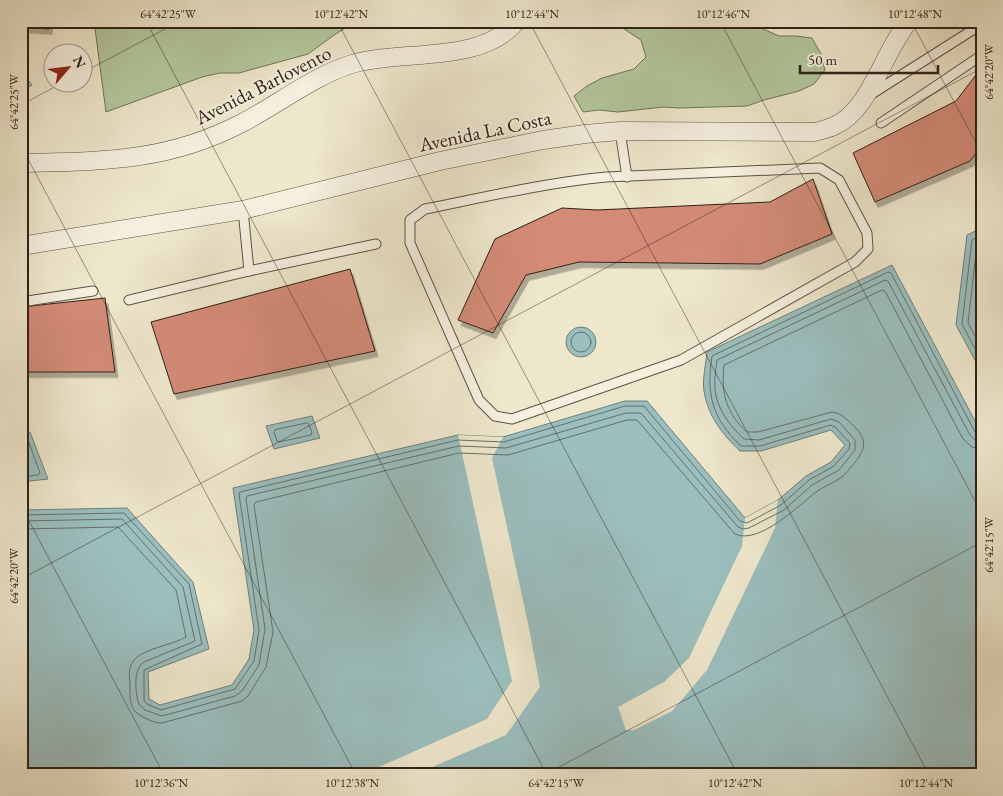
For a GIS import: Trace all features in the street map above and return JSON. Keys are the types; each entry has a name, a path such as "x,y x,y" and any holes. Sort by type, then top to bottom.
{"street":[{"name":"Avenida Barlovento","path":"21,163 106,161 142,157 176,150 210,138 243,123 323,77 350,65 379,58 475,48 500,36 517,21"},
{"name":"Avenida La Costa","path":"21,246 243,210 449,159 543,140 620,131 815,132 835,126 854,112 864,100 893,46 909,21"}],"lane":[{"path":"864,100 982,24"},
{"path":"881,123 982,54"},
{"path":"620,131 627,177"},
{"path":"820,168 838,180 867,233 868,249 856,262 681,360 512,419 495,416 479,400 410,243 410,220 425,209 538,186 574,180 627,177 820,168"},
{"path":"243,210 249,271"},
{"path":"129,300 249,271 376,244"},
{"path":"21,302 93,291"}],"green space":[{"path":"94,21 358,21 337,33 308,54 239,73 220,73 202,77 106,112"},
{"path":"612,21 761,21 763,29 779,36 812,38 821,54 825,70 814,84 799,91 747,106 663,107 618,112 599,110 583,112 574,96 602,78 634,69 646,57 641,40"}],"water":[{"path":"21,71 32,85 21,91"},
{"path":"982,228 982,373 956,325 967,235"},
{"path":"892,265 982,434 982,775 21,775 21,510 127,508 193,582 209,649 148,672 149,699 160,705 232,685 249,659 254,630 233,488 458,435 503,437 625,401 647,401 745,518 778,500 806,476 831,462 845,445 831,430 761,451 740,451 717,424 706,400 703,382 707,352"},
{"path":"581,327 592,331 596,342 592,353 581,357 570,353 566,342 570,331"},
{"path":"312,416 320,438 274,449 266,426"},
{"path":"30,432 48,479 21,482 21,435"}],"pier":[{"path":"458,435 503,437 492,458 540,687 506,735 414,775 361,775 487,719 512,681"},
{"path":"778,500 775,528 707,670 672,711 634,730 626,730 618,707 664,682 689,658 742,546 745,518"}],"building":[{"path":"21,21 50,21 49,29 21,27"},
{"path":"982,67 982,146 970,161 875,202 853,153 956,101"},
{"path":"813,179 832,234 760,264 579,262 526,275 493,333 458,320 495,239 562,208 597,210 770,202"},
{"path":"350,269 375,351 174,394 151,322"},
{"path":"105,298 115,372 21,372 21,307"}]}
